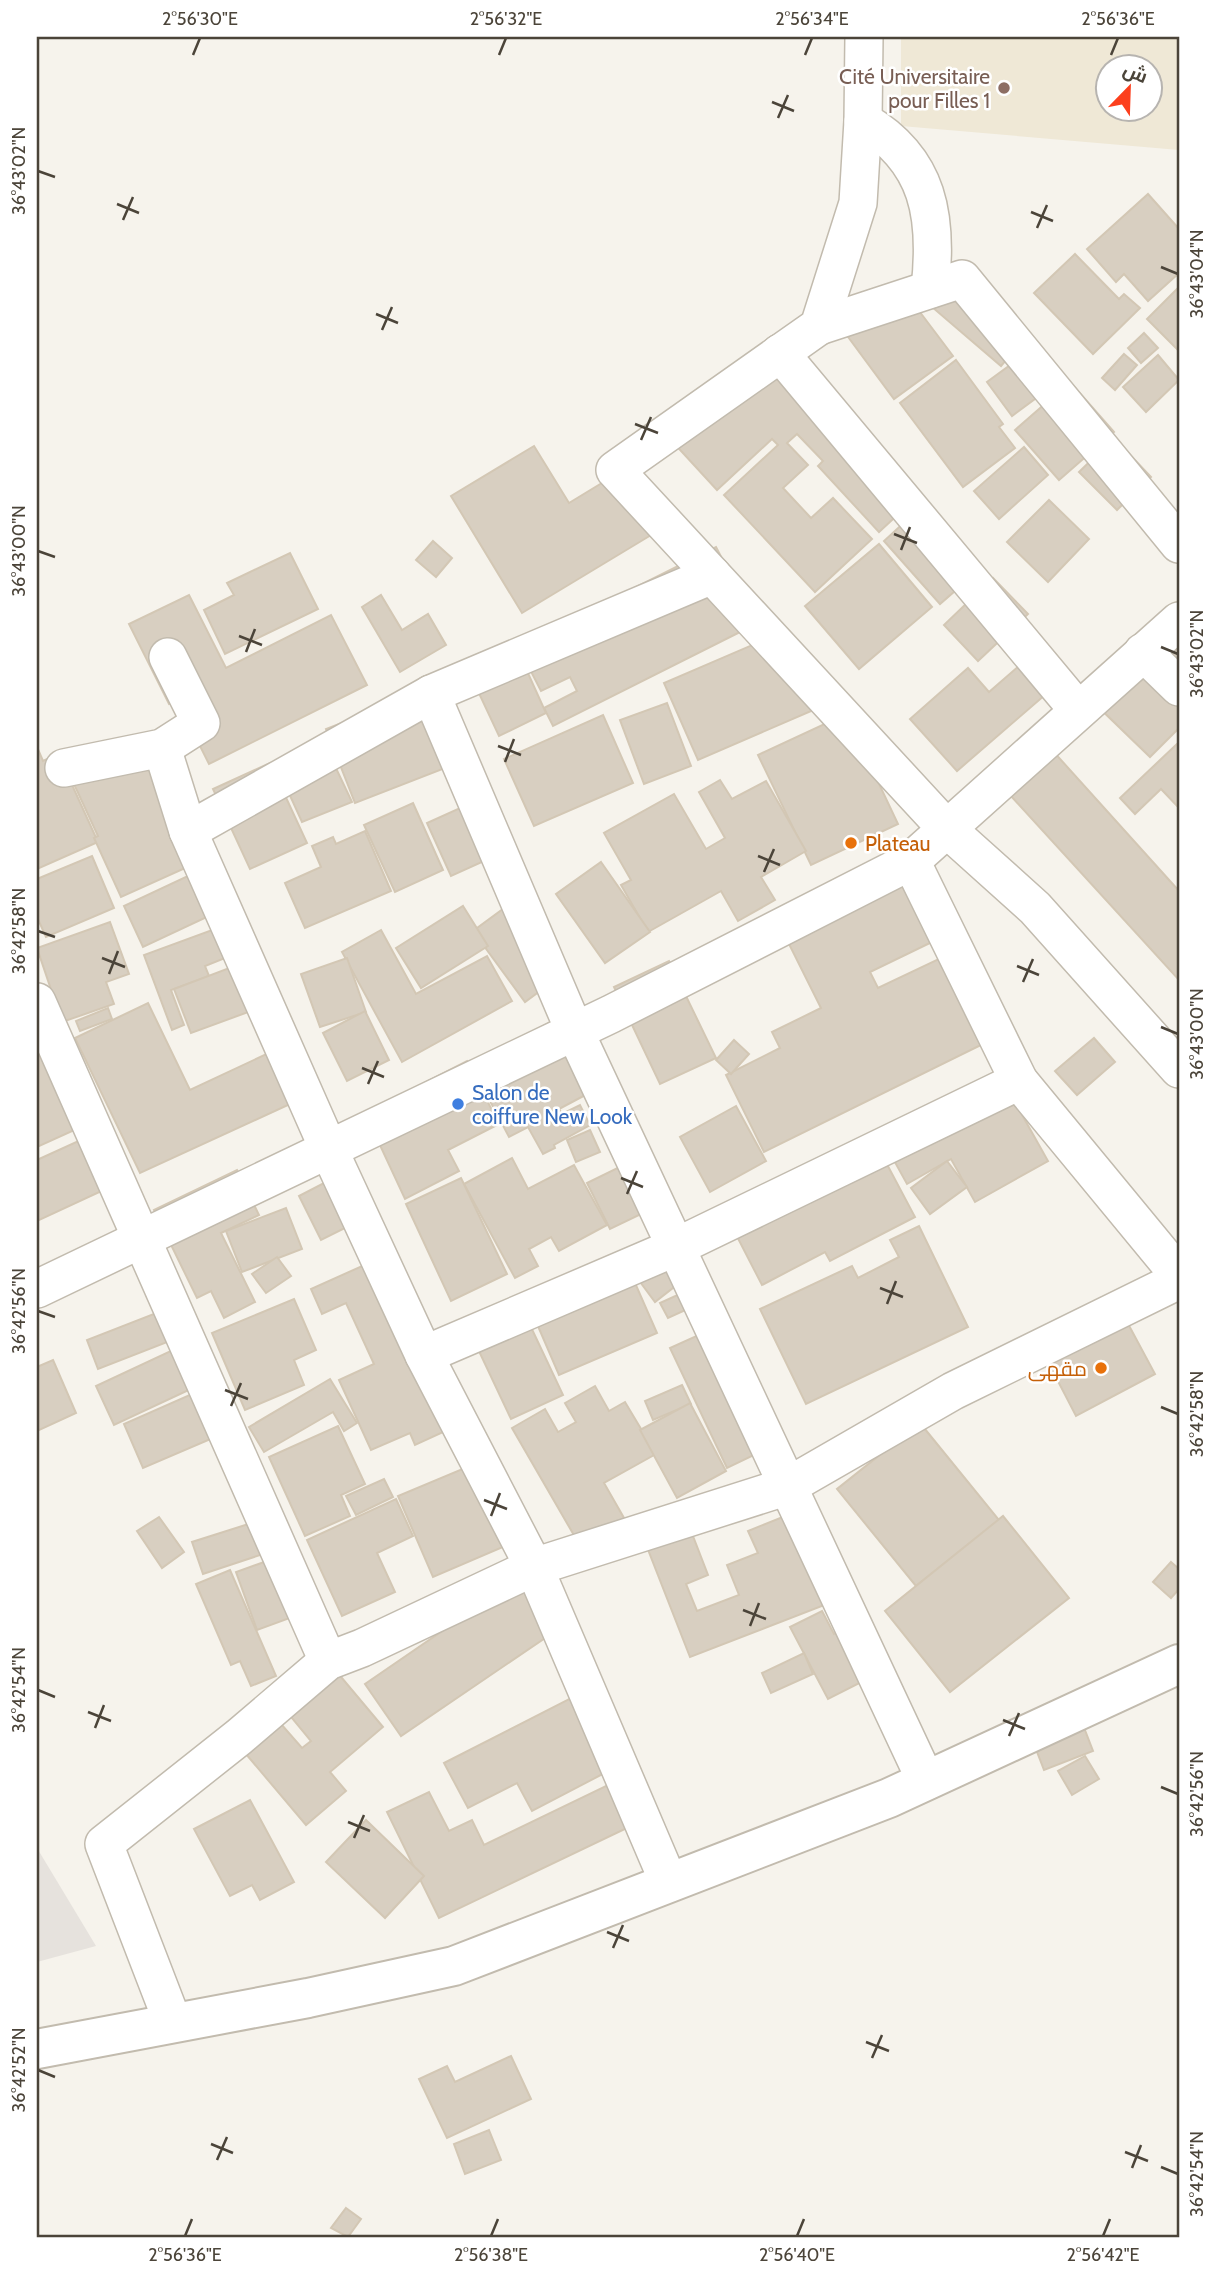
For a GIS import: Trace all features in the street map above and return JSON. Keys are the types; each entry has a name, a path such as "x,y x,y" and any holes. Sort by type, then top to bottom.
{"street":[{"path":"819,326 858,202 864,37"},
{"path":"863,121 895,143 921,181 932,231 930,289"},
{"path":"1174,1052 1035,908 946,828 615,470 819,326 962,279 1179,544"},
{"path":"780,354 1078,710"},
{"path":"188,831 431,694 712,575"},
{"path":"37,1289 575,1032 911,861 1179,621"},
{"path":"1143,652 1179,687"},
{"path":"64,768 162,748 201,723 168,657"},
{"path":"431,694 575,1032 926,1781"},
{"path":"162,748 188,831 329,1150 424,1355 534,1567 669,1883"},
{"path":"911,861 1018,1081 1179,1275"},
{"path":"37,1002 328,1661"},
{"path":"424,1355 676,1247 1018,1081"},
{"path":"173,2023 104,1844 239,1737 328,1661 362,1648 534,1567 788,1486 953,1391 1179,1280"},
{"path":"37,2049 454,1966 926,1781 1179,1664"}],"shaded area":[{"name":"Cité Universitaire pour Filles 1","path":"901,37 1179,37 1179,150 901,126"},
{"path":"37,1848 96,1946 37,1962"}],"building":[{"path":"1148,194 1179,229 1179,273 1148,301 1124,274 1116,282 1087,249"},
{"path":"1075,254 1119,299 1124,294 1140,308 1093,354 1034,293"},
{"path":"953,268 1029,333 1001,366 925,301"},
{"path":"898,283 953,356 894,399 840,326"},
{"path":"1179,287 1179,351 1147,319"},
{"path":"1144,333 1158,348 1141,363 1128,348"},
{"path":"777,342 920,494 879,532 818,466 823,461 797,434 787,443 808,465 783,488 811,518 833,498 872,539 815,592 724,495 778,445 772,439 717,490 671,440"},
{"path":"1036,346 1062,379 1012,416 987,382"},
{"path":"1124,354 1137,365 1115,390 1102,378"},
{"path":"1158,355 1179,380 1146,412 1123,387"},
{"path":"956,360 1003,424 999,427 1015,448 963,487 900,403"},
{"path":"1070,382 1114,432 1059,480 1015,430"},
{"path":"1114,438 1151,477 1117,510 1079,472"},
{"path":"534,446 569,503 635,463 671,523 522,613 451,496"},
{"path":"1024,447 1048,475 999,519 974,491"},
{"path":"1049,500 1089,539 1048,582 1007,542"},
{"path":"921,507 978,571 940,604 884,541"},
{"path":"433,541 452,558 436,577 416,560"},
{"path":"879,544 932,607 859,669 805,606"},
{"path":"716,547 756,624 553,726 544,708 577,691 570,677 541,691 518,646"},
{"path":"290,553 318,609 225,654 204,610 234,595 227,583"},
{"path":"993,578 1028,614 978,661 944,625"},
{"path":"189,595 226,668 331,615 367,685 209,764 195,736 188,694 169,704 129,624"},
{"path":"381,595 402,630 428,614 446,645 400,672 362,607"},
{"path":"1179,631 1179,728 1150,757 1088,697"},
{"path":"771,637 818,708 698,760 664,683"},
{"path":"517,649 546,713 499,736 469,672"},
{"path":"1035,652 1060,682 957,771 910,719 968,668 989,692"},
{"path":"434,687 463,761 355,803 326,729"},
{"path":"667,703 691,766 644,784 620,720"},
{"path":"846,714 898,824 811,865 758,755"},
{"path":"603,715 633,783 534,826 504,759"},
{"path":"1034,730 1179,891 1179,980 989,772"},
{"path":"1179,742 1179,808 1161,789 1135,814 1120,798"},
{"path":"325,745 352,802 302,822 277,767"},
{"path":"37,747 43,761 58,754 98,842 37,869"},
{"path":"151,747 203,860 121,897 94,838 98,836 73,782"},
{"path":"270,763 307,843 250,869 213,789"},
{"path":"720,780 732,799 766,781 806,851 761,877 775,900 738,921 721,891 648,932 621,885 631,880 604,833 674,794 706,849 725,838 699,792"},
{"path":"480,799 504,852 451,876 427,823"},
{"path":"413,803 443,870 395,892 364,825"},
{"path":"365,831 391,891 305,928 285,883 321,867 312,846 333,837 336,844"},
{"path":"92,856 114,908 46,937 37,917 37,879"},
{"path":"890,859 932,942 870,972 878,988 943,957 985,1043 764,1152 726,1075 780,1048 772,1032 821,1008 775,916"},
{"path":"601,862 650,932 605,963 556,894"},
{"path":"207,867 226,908 143,947 124,906"},
{"path":"515,900 567,971 525,1002 473,931"},
{"path":"463,906 488,946 421,988 396,948"},
{"path":"110,922 129,974 106,982 114,1004 62,1022 37,948"},
{"path":"234,922 245,950 205,966 209,976 171,990 184,1025 172,1030 144,955"},
{"path":"381,930 416,994 487,956 512,1001 402,1062 342,952"},
{"path":"347,958 366,1012 320,1027 301,974"},
{"path":"253,959 270,1004 191,1033 174,989"},
{"path":"669,961 716,1058 660,1084 614,987"},
{"path":"148,1003 190,1090 290,1043 314,1093 140,1173 75,1038"},
{"path":"108,1008 112,1019 80,1031 76,1021"},
{"path":"365,1011 389,1060 347,1081 323,1033"},
{"path":"567,1013 606,1084 559,1109 562,1114 580,1105 590,1125 543,1154 528,1127 509,1137 471,1065"},
{"path":"37,1032 81,1127 37,1147"},
{"path":"1094,1038 1115,1062 1077,1095 1055,1071"},
{"path":"734,1040 749,1054 731,1074 716,1060"},
{"path":"467,1061 499,1124 448,1150 459,1171 405,1199 365,1113"},
{"path":"1003,1081 1048,1161 975,1202 951,1159 907,1184 886,1146"},
{"path":"736,1106 766,1161 710,1192 680,1137"},
{"path":"590,1130 600,1152 576,1162 567,1140"},
{"path":"85,1138 108,1188 37,1221 37,1160"},
{"path":"873,1138 915,1217 830,1261 825,1252 762,1285 729,1221"},
{"path":"644,1155 666,1202 610,1229 587,1183"},
{"path":"512,1158 528,1189 574,1165 607,1225 559,1251 551,1237 529,1249 538,1266 515,1278 464,1184"},
{"path":"947,1161 967,1187 930,1214 911,1188"},
{"path":"237,1170 259,1215 221,1233 255,1302 224,1318 211,1291 197,1298 154,1210"},
{"path":"349,1170 371,1215 321,1240 299,1196"},
{"path":"461,1178 507,1274 451,1301 406,1204"},
{"path":"286,1208 302,1249 242,1272 226,1231"},
{"path":"919,1226 968,1327 806,1404 760,1309 852,1266 858,1278 899,1257 890,1240"},
{"path":"670,1243 692,1273 655,1302 632,1271"},
{"path":"389,1254 465,1422 415,1445 410,1433 371,1450 339,1380 374,1364 346,1303 322,1314 311,1289"},
{"path":"277,1257 291,1276 266,1293 252,1274"},
{"path":"628,1267 657,1333 559,1375 531,1310"},
{"path":"695,1287 703,1302 668,1318 660,1303"},
{"path":"294,1299 316,1350 294,1360 304,1385 245,1410 212,1333"},
{"path":"521,1306 563,1395 511,1419 469,1330"},
{"path":"164,1310 175,1339 98,1369 87,1340"},
{"name":"مقهى","path":"1126,1320 1155,1374 1076,1416 1048,1362"},
{"path":"723,1324 779,1443 727,1468 670,1348"},
{"path":"175,1349 193,1388 114,1425 96,1386"},
{"path":"53,1360 76,1413 37,1431 37,1367"},
{"path":"330,1379 357,1423 344,1431 333,1412 264,1452 249,1427"},
{"path":"682,1385 691,1404 653,1420 645,1401"},
{"path":"595,1386 609,1411 625,1402 656,1454 604,1483 624,1518 579,1544 512,1428 545,1409 558,1432 576,1422 565,1403"},
{"path":"201,1390 220,1435 143,1468 124,1424"},
{"path":"690,1403 726,1471 677,1498 640,1430"},
{"path":"920,1423 999,1520 916,1586 837,1489"},
{"path":"338,1426 365,1484 341,1495 350,1516 305,1536 269,1457"},
{"path":"484,1460 519,1540 433,1577 398,1496"},
{"path":"384,1479 393,1497 356,1515 346,1496"},
{"path":"396,1499 413,1536 377,1553 395,1592 342,1616 307,1540"},
{"path":"805,1508 840,1599 690,1657 647,1547 691,1531 708,1575 686,1584 697,1611 739,1595 727,1565 758,1553 748,1531"},
{"path":"1003,1516 1069,1598 950,1692 885,1611"},
{"path":"159,1517 184,1552 162,1568 137,1531"},
{"path":"261,1520 272,1551 203,1574 192,1542"},
{"path":"278,1557 298,1615 257,1630 236,1572"},
{"path":"1171,1562 1179,1569 1179,1589 1171,1598 1153,1582"},
{"path":"230,1570 276,1676 251,1686 240,1661 231,1665 196,1584"},
{"path":"518,1579 554,1632 401,1736 365,1684"},
{"path":"822,1611 834,1634 862,1620 887,1669 828,1699 790,1627"},
{"path":"804,1653 813,1674 771,1693 762,1673"},
{"path":"331,1665 383,1727 330,1772 346,1791 306,1825 246,1754 281,1724 302,1748 311,1741 282,1706"},
{"path":"581,1693 618,1766 532,1811 517,1783 468,1808 444,1763"},
{"path":"1078,1712 1093,1751 1044,1770 1029,1731"},
{"path":"1085,1756 1099,1779 1072,1795 1058,1771"},
{"path":"631,1774 652,1816 439,1918 387,1812 429,1792 449,1831 472,1820 484,1845"},
{"path":"250,1800 294,1882 260,1900 252,1885 230,1896 194,1829"},
{"path":"366,1820 424,1876 385,1918 326,1862"},
{"path":"511,2056 531,2099 447,2138 419,2079 447,2066 455,2082"},
{"path":"489,2130 501,2160 465,2174 454,2144"},
{"path":"346,2208 361,2219 348,2237 331,2228"}],"place":[{"name":"Cité Universitaire pour Filles 1","path":"1004,88"},
{"name":"Plateau","path":"851,843"},
{"name":"Salon de coiffure New Look","path":"458,1104"},
{"name":"مقهى","path":"1101,1368"}]}
